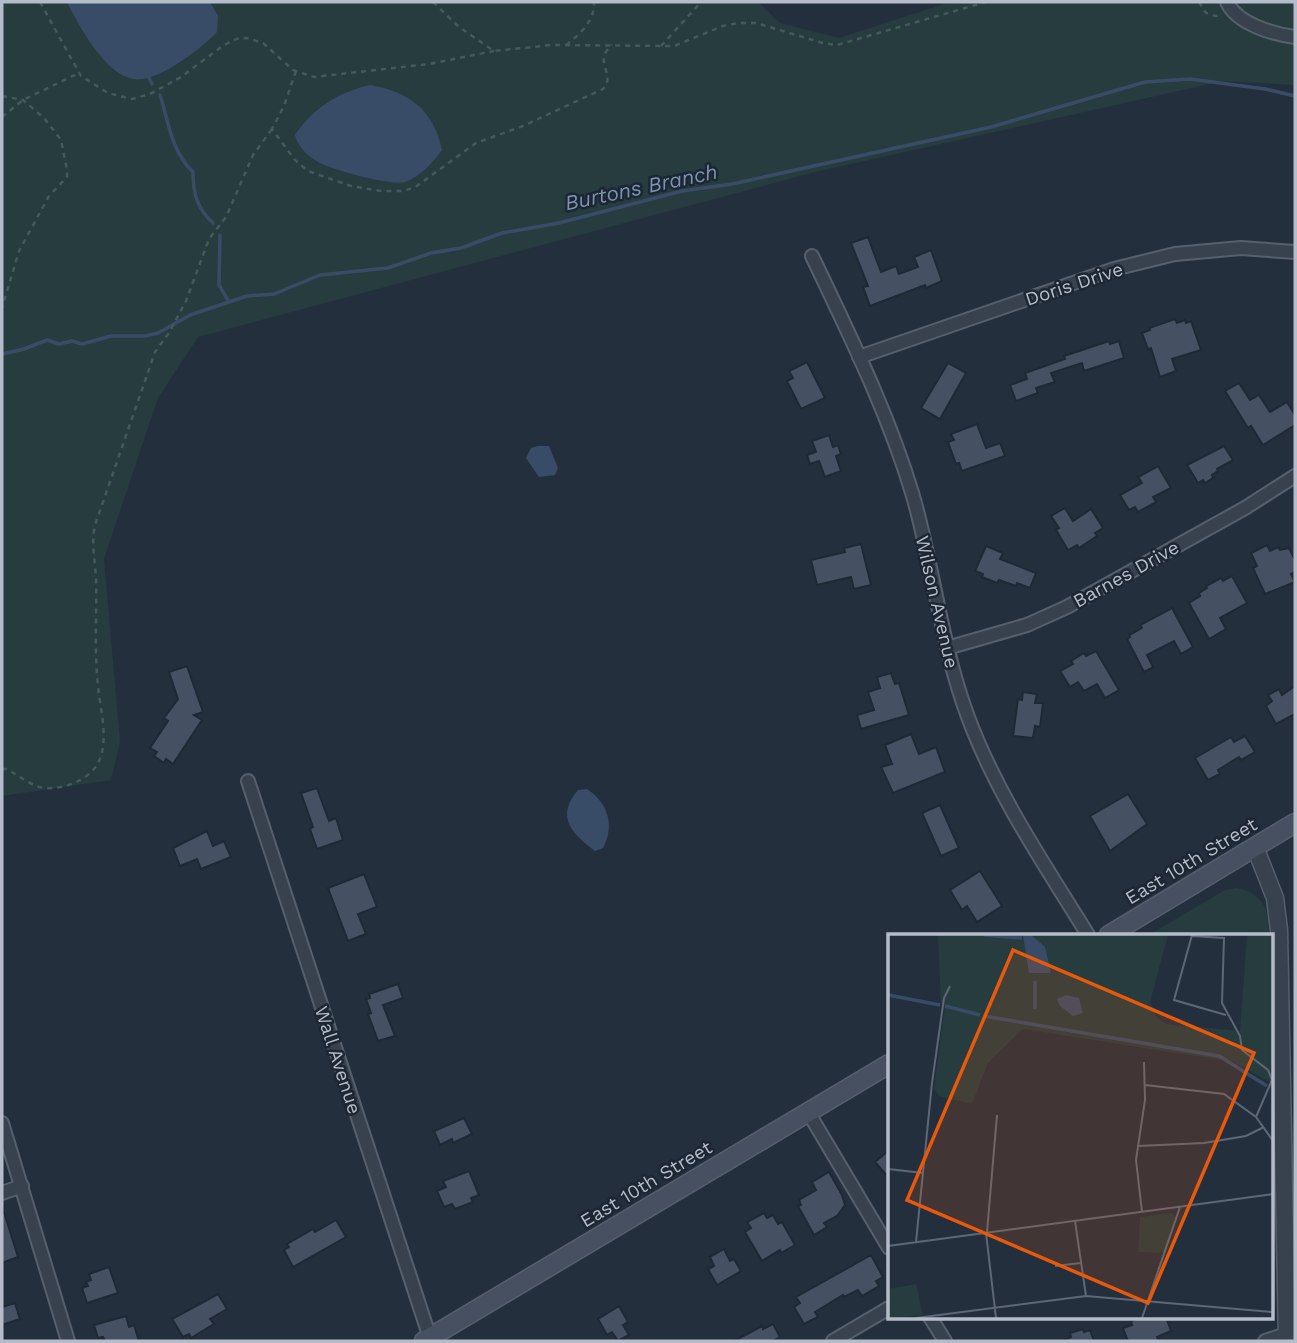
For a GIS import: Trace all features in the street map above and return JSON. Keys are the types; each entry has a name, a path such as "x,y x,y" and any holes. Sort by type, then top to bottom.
{"main road":[{"name":"East 10th Street","path":"1111,934 1295,823"},
{"name":"East 10th Street","path":"427,1340 888,1065"}],"street":[{"path":"1230,6 1253,24 1295,37"},
{"name":"Doris Drive","path":"859,357 1114,269 1175,254 1241,248 1295,252"},
{"name":"Wilson Avenue","path":"812,256 890,428 913,497 947,648 968,717 1014,814 1087,934"},
{"name":"Barnes Drive","path":"947,648 1027,625 1067,607 1245,508 1295,476"},
{"name":"Wall Avenue","path":"248,781 427,1340"},
{"path":"1255,847 1275,898 1279,930 1289,1336 1265,1341"},
{"path":"808,1112 888,1246"},
{"path":"2,1123 68,1341"},
{"path":"2,1193 22,1186"},
{"path":"833,1341 888,1309"},
{"path":"931,1318 945,1341"}],"path":[{"path":"40,2 79,73 108,93 132,99 143,97 181,78 236,39 247,38 263,43 296,71 314,77 336,76 429,64 494,51 566,45 683,44 723,26 747,23 774,27 837,45 986,2"},
{"path":"433,2 459,27 494,51"},
{"path":"566,45 586,26 592,16 594,2"},
{"path":"661,46 701,2"},
{"path":"1199,2 1206,13 1216,16 1230,6"},
{"path":"272,129 295,160 308,171 351,186 381,191 414,188 476,143 523,126 603,89 608,85 608,77 603,58 612,45"},
{"path":"2,769 10,770 40,787 52,788 78,781 99,763 102,752 102,724 94,641 96,577 92,538 150,363 180,312 209,239 226,216 253,155 272,129 284,106 296,71"},
{"path":"2,117 23,100 79,73"},
{"path":"2,96 23,100 45,119 61,140 68,170 67,177 49,196 19,251 2,308"}],"green space":[{"path":"2,2 758,2 780,23 839,38 950,2 1295,2 1295,85 1223,81 815,172 198,337 158,398 104,559 120,742 111,780 2,796"},
{"path":"1237,888 1259,899 1268,918 1269,934 1151,934 1225,890"}],"water":[{"path":"67,2 210,2 218,16 217,32 201,47 166,71 143,79 133,79 123,75 103,59"},
{"path":"370,85 408,98 426,113 438,136 442,150 426,169 405,182 375,180 327,166 308,155 296,139 295,135 302,125 318,109 337,97"},
{"path":"549,446 558,468 555,475 539,477 526,458 531,448"},
{"path":"587,789 600,801 609,823 603,848 595,851 573,831 567,817 571,800 578,790"}],"building":[{"path":"868,237 881,272 896,266 899,274 918,267 914,257 931,250 942,281 870,306 863,287 868,286 851,243"},
{"path":"1175,319 1177,323 1191,321 1201,350 1172,359 1176,371 1160,377 1151,348 1148,349 1142,333"},
{"path":"1109,341 1110,344 1119,341 1124,358 1084,371 1082,363 1051,373 1055,382 1036,388 1038,393 1016,401 1010,385 1027,379 1025,373"},
{"path":"807,362 825,398 801,409 787,381 793,378 789,371"},
{"path":"948,363 966,373 940,419 921,408"},
{"path":"1239,383 1250,400 1259,395 1270,412 1287,402 1295,415 1295,425 1263,445 1251,426 1248,428 1225,391"},
{"path":"977,424 986,448 1000,443 1005,456 962,471 959,463 956,464 948,442 954,440 951,434"},
{"path":"829,435 833,447 838,445 841,454 836,456 841,471 825,477 819,461 810,464 807,455 816,452 812,441"},
{"path":"1224,446 1233,460 1217,469 1212,475 1213,478 1205,483 1203,480 1198,483 1187,465"},
{"path":"1158,466 1171,488 1153,497 1156,502 1138,512 1135,507 1129,510 1120,495 1142,483 1138,477"},
{"path":"1065,508 1073,521 1091,509 1103,528 1095,533 1097,536 1079,548 1077,545 1068,550 1051,516"},
{"path":"861,544 871,585 854,589 851,577 817,585 811,560 845,552 844,548"},
{"path":"1267,545 1270,551 1278,547 1280,550 1289,548 1295,560 1295,572 1291,574 1295,582 1265,594 1253,568 1257,566 1251,553"},
{"path":"986,546 1003,553 1000,559 1036,573 1030,588 999,580 997,583 975,571"},
{"path":"1232,576 1247,603 1220,618 1226,629 1209,639 1189,603 1200,596 1199,593 1207,588 1206,586"},
{"path":"1172,608 1193,647 1181,654 1174,641 1147,655 1153,667 1144,672 1127,639 1142,628 1140,625"},
{"path":"1096,651 1119,690 1105,698 1097,684 1084,691 1078,682 1070,687 1060,671 1073,664 1071,661 1084,653 1086,656"},
{"path":"187,666 203,712 194,715 202,720 173,764 166,759 164,763 154,756 157,752 150,748 168,721 164,718 178,699 169,672"},
{"path":"891,673 895,684 899,683 909,715 861,729 857,715 874,710 868,692 880,688 877,677"},
{"path":"1295,686 1295,714 1276,724 1266,706 1272,701 1268,695 1279,689 1282,695"},
{"path":"1023,692 1037,694 1035,703 1043,703 1040,727 1035,726 1033,738 1013,736 1018,699 1022,700"},
{"path":"911,734 919,754 936,747 945,772 893,793 881,767 892,764 885,745"},
{"path":"1245,736 1255,752 1241,760 1239,757 1218,770 1220,774 1208,780 1195,758 1231,737 1234,742"},
{"path":"317,788 329,821 336,818 343,840 317,849 310,829 313,827 301,793"},
{"path":"1128,794 1147,824 1110,851 1090,816"},
{"path":"940,805 959,848 941,856 922,813"},
{"path":"207,831 213,846 224,841 231,857 201,869 197,859 180,866 173,848"},
{"path":"980,871 1002,906 977,922 967,906 962,910 950,890"},
{"path":"364,874 377,907 358,914 366,934 348,941 328,888"},
{"path":"398,984 403,998 383,1005 395,1036 378,1041 368,1014 371,1013 366,999 370,998 369,994"},
{"path":"464,1118 472,1134 453,1143 452,1139 440,1145 434,1131"},
{"path":"888,1151 888,1177 875,1162"},
{"path":"469,1171 479,1195 471,1198 473,1202 455,1209 452,1204 444,1207 437,1191 446,1187 443,1181"},
{"path":"829,1172 845,1205 837,1216 824,1223 827,1227 814,1235 798,1206 801,1205 799,1200 816,1190 812,1182"},
{"path":"4,1212 18,1257 2,1263 2,1213"},
{"path":"764,1213 767,1218 773,1215 778,1224 782,1222 795,1245 762,1261 745,1232 751,1228 747,1222"},
{"path":"336,1220 346,1237 293,1267 284,1250 289,1247 287,1244"},
{"path":"724,1249 730,1261 734,1259 741,1271 717,1285 708,1269 714,1266 710,1257"},
{"path":"871,1255 883,1277 876,1281 879,1286 862,1296 858,1290 844,1297 843,1295 815,1312 818,1317 804,1324 794,1307 800,1303 796,1297"},
{"path":"109,1267 118,1293 87,1303 82,1288 88,1286 86,1282 91,1280 89,1274"},
{"path":"218,1294 227,1309 210,1319 214,1324 191,1338 189,1334 183,1337 172,1319"},
{"path":"15,1303 20,1319 2,1325 2,1307"},
{"path":"619,1306 628,1322 623,1325 629,1335 618,1341 612,1332 607,1335 598,1319"},
{"path":"126,1316 129,1327 134,1325 139,1341 105,1341 103,1337 98,1338 94,1325"},
{"path":"1139,1318 1166,1318 1171,1331 1157,1337 1159,1341 1128,1341 1123,1328 1132,1325 1131,1321"},
{"path":"773,1324 780,1337 773,1341 734,1341 762,1326 763,1329"},
{"path":"1083,1329 1084,1332 1090,1330 1094,1341 1063,1341 1071,1337 1070,1333"}],"waterway":[{"path":"149,78 152,84"},
{"name":"Burtons Branch","path":"2,354 47,340 59,344 72,341 82,344 111,336 145,336 158,333 190,315 247,296 274,294 320,275 388,268 431,253 461,248 502,233 559,223 682,191 732,184 991,127 1145,82 1190,79 1265,89 1295,96"},
{"path":"160,95 175,146 193,172 197,200 213,223"},
{"path":"220,235 219,285 229,302"}]}
